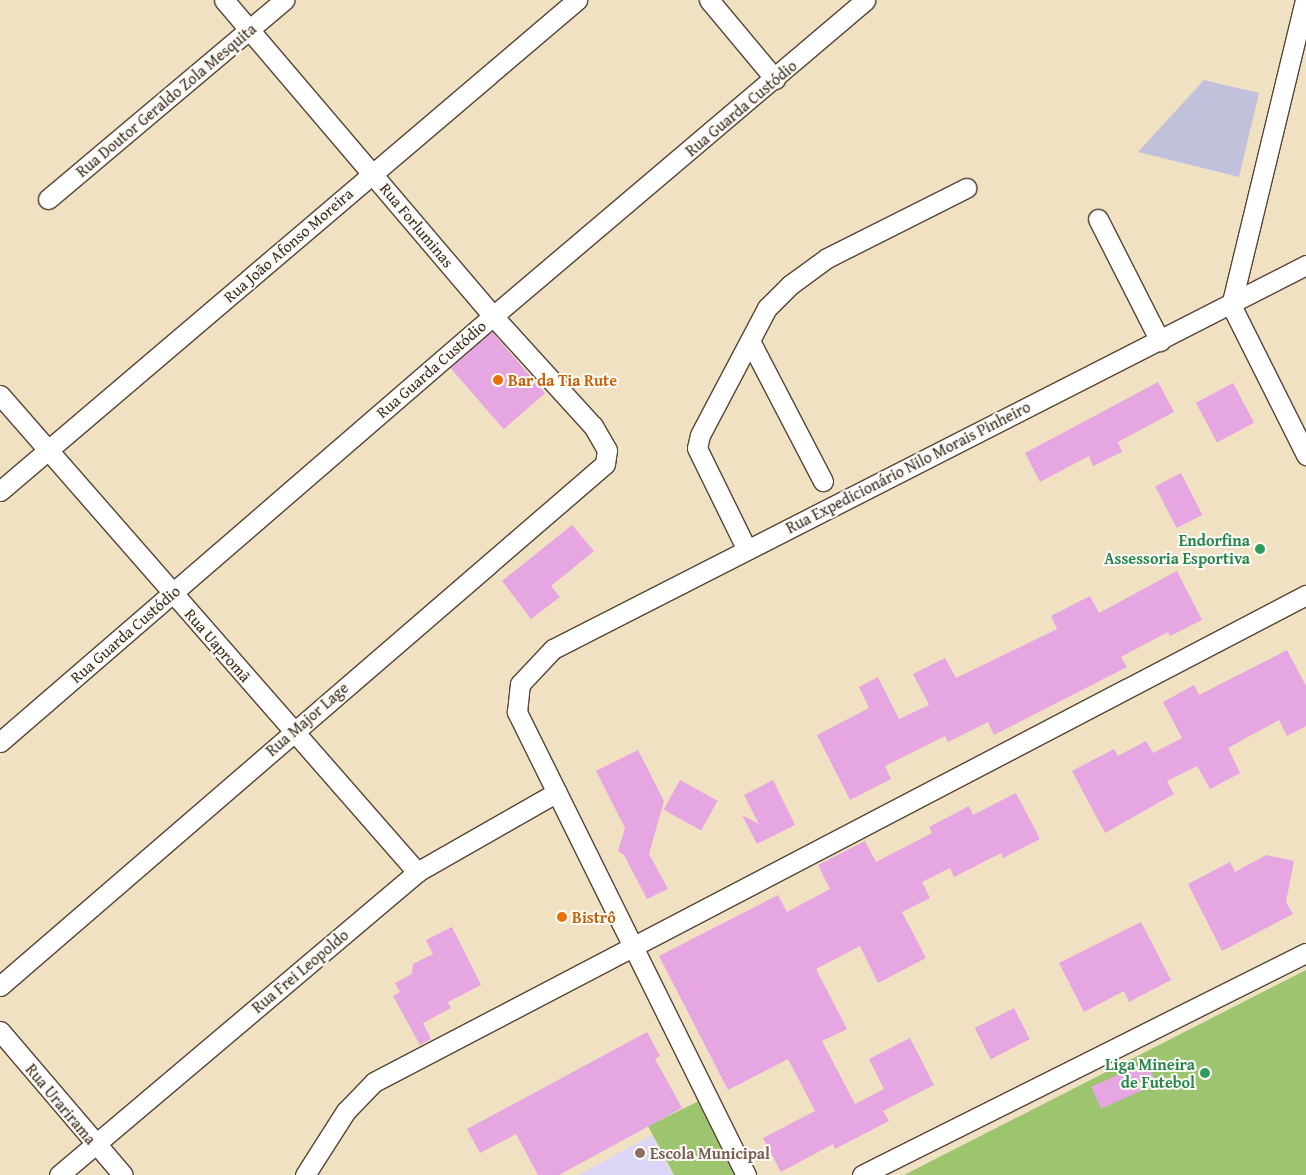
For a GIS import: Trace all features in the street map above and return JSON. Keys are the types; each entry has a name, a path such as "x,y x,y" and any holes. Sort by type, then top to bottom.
{"street":[{"name":"Rua Forluminas","path":"224,0 373,172 493,316 594,426 607,450"},
{"name":"Rua Doutor Geraldo Zola Mesquita","path":"48,199 284,0"},
{"name":"Rua João Afonso Moreira","path":"0,491 577,0"},
{"path":"709,0 775,79"},
{"name":"Rua Guarda Custódio","path":"0,742 493,316 775,79 865,0"},
{"path":"1306,0 1230,305 1306,455"},
{"path":"746,548 697,448 700,435 768,308 790,285 819,264 966,188"},
{"path":"1098,219 1160,340"},
{"name":"Rua Expedicionário Nilo Morais Pinheiro","path":"557,792 517,712 520,684 553,649 746,548 1306,265"},
{"path":"750,341 823,481"},
{"name":"Rua Uapromã","path":"0,396 417,872"},
{"name":"Rua Major Lage","path":"0,986 293,730 595,475 605,464 607,450"},
{"path":"305,1175 346,1112 374,1082 1306,595"},
{"path":"557,792 746,1175"},
{"name":"Rua Frei Leopoldo","path":"59,1175 417,872 557,792"},
{"path":"862,1175 1306,953"},
{"name":"Rua Urarirama","path":"0,1032 123,1175"}],"shaded area":[{"path":"1204,80 1259,93 1239,177 1138,152"},
{"name":"Escola Municipal","path":"652,1135 673,1175 578,1175 586,1171"}],"green space":[{"name":"Liga Mineira de Futebol","path":"1306,970 1306,1175 904,1175"},
{"path":"701,1100 739,1175 674,1175 648,1126"}],"building":[{"name":"Bar da Tia Rute","path":"492,332 545,393 504,429 450,368"},
{"path":"1158,382 1174,412 1118,442 1122,452 1093,466 1089,456 1040,482 1025,453"},
{"path":"1233,383 1254,423 1217,442 1196,403"},
{"path":"1181,473 1202,515 1176,528 1155,486"},
{"path":"572,525 594,551 551,586 560,597 531,619 502,581"},
{"path":"1177,571 1202,620 1170,636 1168,632 1121,657 1127,667 994,735 988,722 948,742 945,736 885,766 891,779 850,800 817,735 869,708 859,687 878,677 899,719 929,705 913,674 945,658 956,678 1057,629 1051,616 1090,596 1099,613"},
{"path":"1287,650 1306,686 1306,726 1287,736 1279,720 1228,748 1240,773 1210,789 1197,766 1167,781 1174,794 1105,833 1072,771 1114,749 1118,756 1146,741 1153,753 1182,738 1163,702 1194,685 1199,695"},
{"path":"638,750 664,801 649,854 668,889 647,899 624,855 618,851 625,828 596,771"},
{"path":"680,780 718,801 701,831 664,810"},
{"path":"773,780 795,825 757,844 742,815 759,824 744,795"},
{"path":"1016,793 1040,839 1003,858 1001,853 954,877 950,868 922,882 930,898 902,912 926,958 878,983 860,946 816,969 847,1029 822,1041 855,1104 884,1089 869,1059 910,1038 934,1085 883,1111 889,1121 835,1149 833,1144 781,1172 763,1138 815,1111 788,1059 728,1090 659,956 778,895 787,912 830,889 818,865 865,841 876,862 932,833 929,827 969,806 973,815"},
{"path":"1266,855 1294,861 1286,902 1293,914 1222,951 1188,884 1230,862 1235,872"},
{"path":"1141,922 1171,980 1129,1002 1124,991 1084,1012 1059,963"},
{"path":"452,927 481,985 448,1002 451,1008 423,1023 431,1039 420,1045 393,996 400,992 395,983 412,974 413,964 433,954 426,940"},
{"path":"1014,1008 1030,1039 991,1059 975,1028"},
{"path":"647,1032 660,1056 655,1059 682,1108 559,1175 538,1175 516,1134 480,1153 467,1129"},
{"path":"1147,1062 1157,1084 1101,1109 1091,1087"}],"place":[{"name":"Bar da Tia Rute","path":"498,380"},
{"name":"Endorfina Assessoria Esportiva","path":"1260,549"},
{"name":"Bistrô","path":"562,917"},
{"name":"Liga Mineira de Futebol","path":"1205,1073"},
{"name":"Escola Municipal","path":"640,1153"}]}
